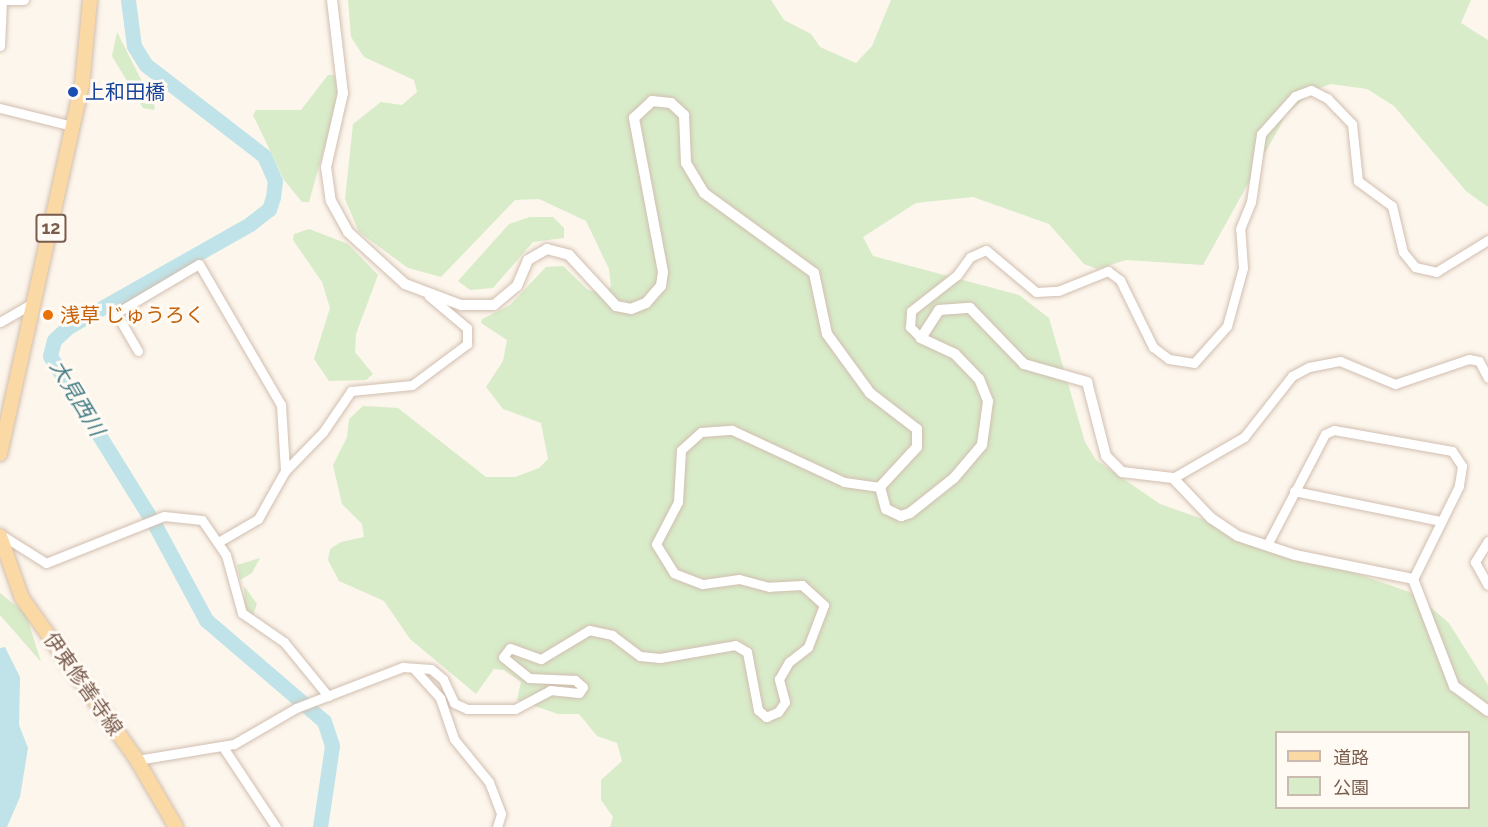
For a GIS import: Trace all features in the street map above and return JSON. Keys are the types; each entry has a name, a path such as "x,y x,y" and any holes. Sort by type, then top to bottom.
{"main road":[{"name":"12","path":"0,454 74,126 90,0"},
{"name":"伊東修善寺線","path":"0,535 22,598 137,760 176,827"}],"street":[{"path":"0,46 2,0 24,0"},
{"path":"220,541 258,519 285,471 323,432 351,391 412,385 466,344 467,328 429,296 366,252 330,201 326,167 343,93 332,0"},
{"path":"879,487 886,509 901,516 910,513 954,478 986,435 988,401 979,380 955,354 921,338 910,327 911,311 957,275 970,257 986,250 1036,292 1058,291 1108,271 1120,280 1153,347 1169,359 1194,363 1227,326 1243,268 1240,229 1251,202 1261,134 1295,96 1311,90 1327,98 1352,124 1358,181 1392,206 1403,252 1414,267 1436,272 1488,240"},
{"path":"429,296 461,305 494,305 509,297 536,252 547,249 569,255 616,306 631,309 646,303 661,286 663,272 634,118 652,101 671,103 684,115 686,162 704,193 814,273 827,334 870,393 917,429 917,447 879,487"},
{"path":"0,108 74,126"},
{"path":"138,351 116,313 199,264 281,405 285,471"},
{"path":"0,322 34,302"},
{"path":"921,338 939,310 970,308 1024,364 1087,382 1106,456 1115,467 1173,478 1227,531 1267,545 1413,579"},
{"path":"1173,478 1244,437 1292,376 1309,367 1340,361 1395,384 1469,359 1479,361 1488,378"},
{"path":"137,760 223,747 296,708 390,670 415,670 438,674 460,707 505,710 550,690 575,693 583,687 563,676 520,674 503,661 510,648 536,661 589,630 612,635 640,656 660,658 735,645 747,652 758,710 766,717 778,712 785,702 779,679 789,662 808,647 824,605 802,585 769,587 739,579 702,584 674,573 656,544 678,502 681,450 701,432 732,430 844,482 879,487"},
{"path":"1267,545 1318,441 1334,430 1452,451 1461,476 1413,579 1454,686 1488,711"},
{"path":"1294,491 1440,521"},
{"path":"0,535 46,563 139,524 164,516 202,520 220,541 242,613 284,642 324,697"},
{"path":"1488,541 1475,562 1488,585"},
{"path":"415,670 440,698 454,739 495,794 501,814 497,827"},
{"path":"223,747 276,827"}],"green space":[{"path":"348,0 771,0 784,20 811,34 820,47 856,63 872,46 891,0 1471,0 1461,23 1488,40 1488,207 1466,191 1394,106 1367,89 1331,84 1314,90 1286,115 1203,265 1126,260 1097,269 1084,264 1049,224 973,197 916,203 863,237 873,256 1019,295 1049,318 1085,442 1096,460 1160,504 1415,594 1449,623 1488,685 1488,827 610,827 613,817 601,800 601,780 622,761 617,743 597,736 579,714 558,714 517,700 521,682 504,670 494,669 476,694 410,639 384,601 339,581 328,560 330,549 341,542 364,537 362,524 342,504 333,465 347,437 349,419 363,406 398,408 486,477 515,477 539,468 548,459 541,423 503,409 486,387 503,361 507,340 481,323 482,319 510,305 546,267 563,266 588,290 602,293 611,287 609,269 586,221 539,199 515,200 441,277 408,268 359,232 345,199 353,124 381,102 402,105 417,92 414,80 364,57 351,37"},
{"path":"117,32 155,107 154,110 143,108 112,56"},
{"path":"328,75 334,75 338,87 335,110 309,202 302,202 284,180 253,115 256,110 301,110"},
{"path":"530,217 553,217 564,228 564,238 533,242 493,288 470,290 458,281 509,224"},
{"path":"309,229 348,244 378,275 356,334 355,352 373,374 366,380 329,381 314,359 330,308 322,282 293,240 294,234"},
{"path":"260,558 252,573 240,580 237,565"},
{"path":"244,586 257,604 253,615 245,608"},
{"path":"0,593 26,614 41,662 0,615"}],"water":[{"path":"5,647 20,677 19,725 28,748 20,797 7,827 0,827 0,648"}],"waterway":[{"name":"大見西川","path":"128,0 134,46 146,65 264,156 275,181 273,197 269,209 250,224 68,327 54,340 50,356 156,527 206,620 324,721 332,746 320,827"}],"place":[{"name":"上和田橋","path":"73,92"},
{"name":"浅草 じゅうろく","path":"48,315"}]}
